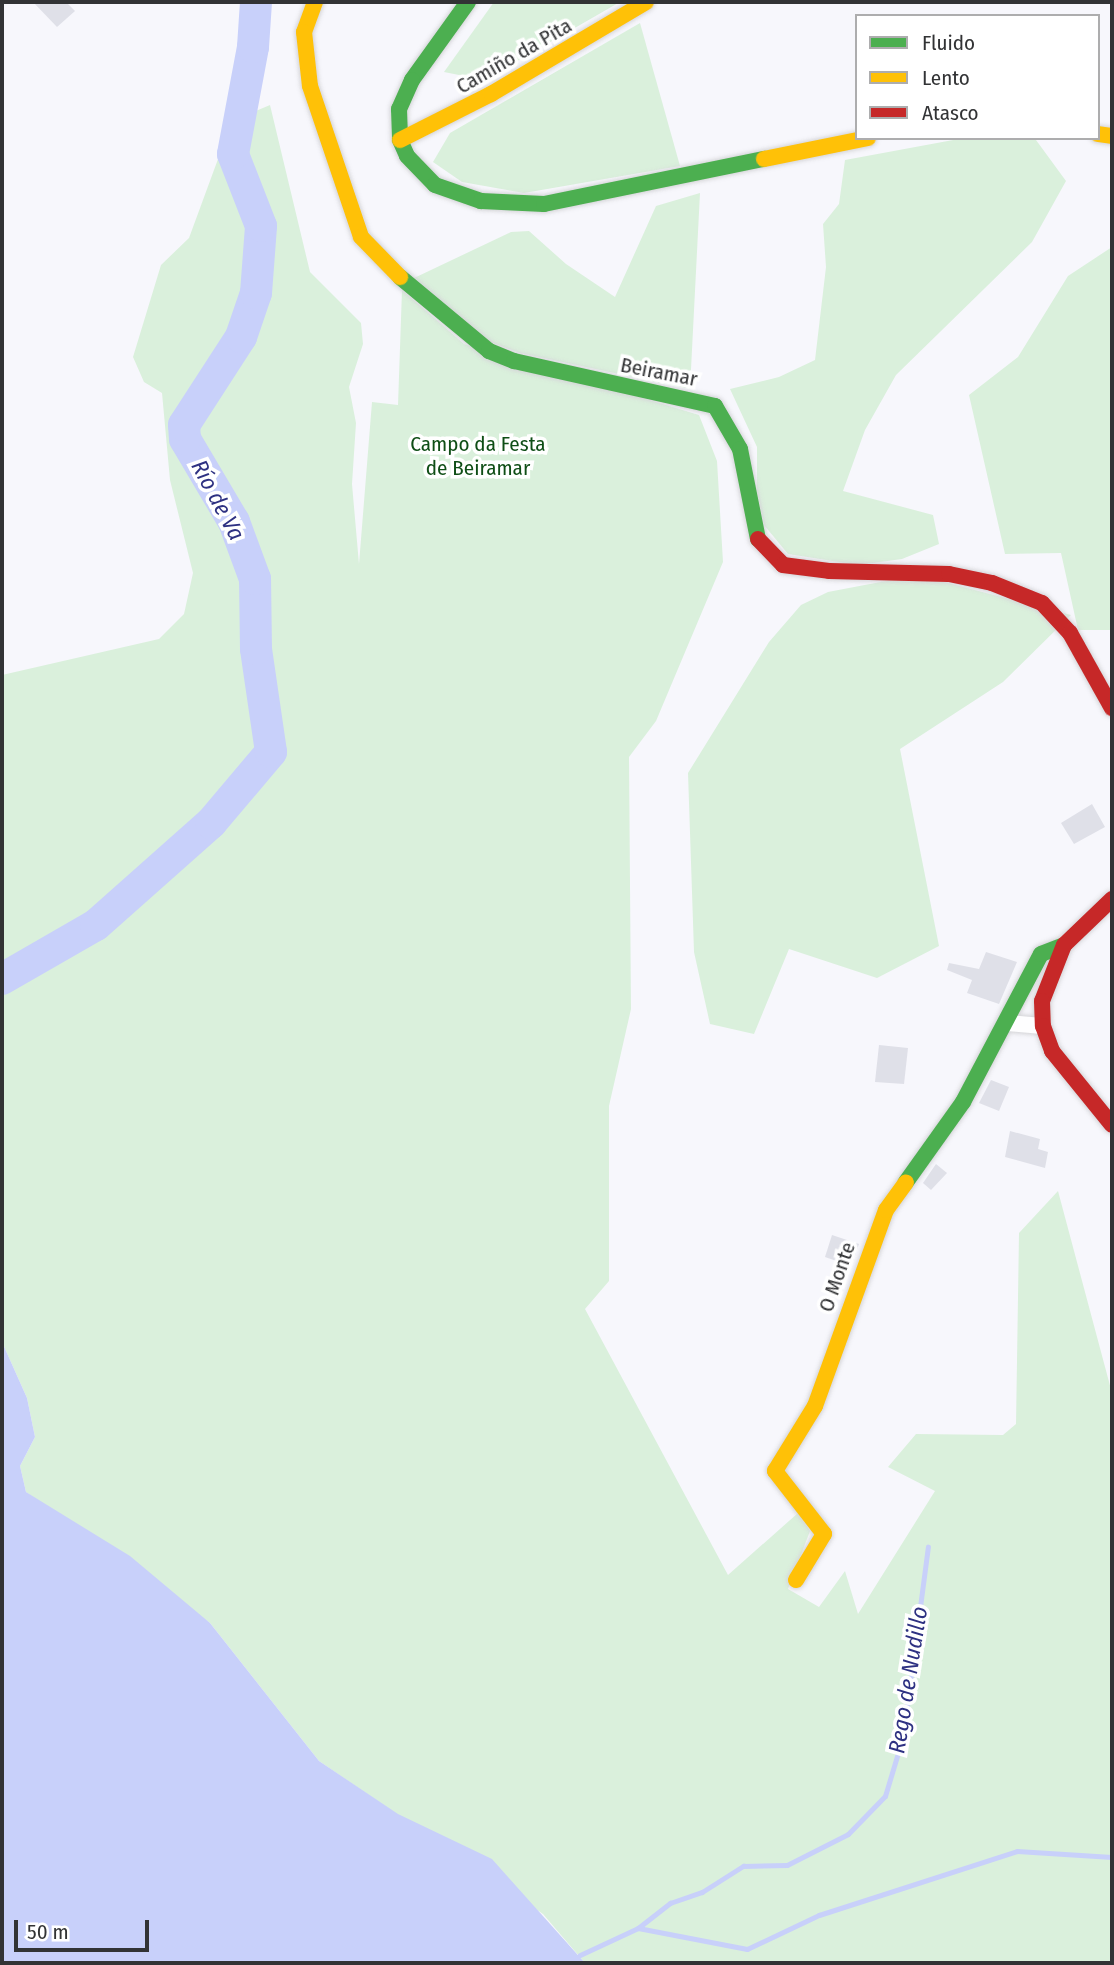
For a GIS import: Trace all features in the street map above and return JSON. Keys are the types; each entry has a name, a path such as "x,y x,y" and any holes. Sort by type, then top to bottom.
{"street":[{"name":"Beiramar","path":"315,2 304,32 310,86 361,237 425,302 489,351 514,361 715,406 740,449 754,535 773,559 783,565 829,571 949,574 992,583 1042,603 1070,633 1112,708"},
{"path":"468,2 406,91 399,109 400,140 407,156 435,185 481,201 527,205 858,140"},
{"name":"Camiño da Pita","path":"400,140 451,117 646,2"},
{"path":"1112,899 1064,945 1044,990 1043,1026 1052,1051 1112,1125"},
{"path":"1043,1026 1007,1023 1041,954 1064,945"},
{"name":"O Monte","path":"796,1580 824,1534 775,1471 815,1406 886,1210 963,1102 1007,1023"}],"green space":[{"path":"494,2 620,2 484,80 444,72"},
{"path":"640,23 680,166 524,193 462,182 433,162 450,133"},
{"name":"Campo da Festa de Beiramar","path":"270,105 310,272 361,323 363,344 349,387 356,423 352,484 359,564 372,402 398,405 402,290 464,344 699,415 717,461 723,562 656,721 629,757 631,1009 609,1106 609,1281 585,1309 728,1575 798,1513 810,1531 788,1589 819,1607 845,1571 858,1614 935,1491 888,1467 916,1434 1003,1435 1016,1424 1019,1233 1058,1191 1112,1393 1112,1963 585,1963 543,1914 319,1761 210,1623 26,1492 20,1466 35,1437 27,1398 2,1342 2,675 159,639 184,614 193,573 170,480 162,393 144,382 133,357 161,265 189,238 232,121"},
{"path":"953,140 1036,140 1066,181 1032,242 896,375 865,430 843,491 933,515 939,544 902,559 858,565 788,554 764,525 757,492 757,447 730,389 779,377 815,360 826,267 823,224 839,204 845,160"},
{"path":"700,193 690,389 520,353 490,342 412,279 511,232 529,231 566,264 615,297 656,206"},
{"path":"1112,247 1112,630 1078,630 1061,553 1005,554 969,395 1018,357 1068,276"},
{"path":"917,575 1071,615 1003,682 900,749 939,946 877,978 789,949 754,1034 710,1024 694,952 688,773 769,642 801,605 828,592"}],"water":[{"path":"2,1342 27,1398 35,1437 20,1466 26,1492 130,1556 210,1623 319,1761 398,1814 492,1859 585,1963 2,1963"}],"building":[{"path":"33,2 66,2 75,11 57,27"},
{"path":"1092,804 1105,827 1074,844 1061,823"},
{"path":"986,952 1017,962 999,1004 967,993 972,980 947,970 949,963 979,969"},
{"path":"879,1045 908,1048 904,1084 875,1082"},
{"path":"991,1080 1009,1087 999,1111 979,1103"},
{"path":"1010,1131 1040,1139 1038,1149 1048,1152 1045,1168 1005,1157"},
{"path":"936,1164 947,1173 931,1190 923,1183"},
{"path":"832,1235 859,1244 851,1266 825,1257"}],"waterway":[{"name":"Río de Va","path":"2,979 96,925 211,823 271,752 256,649 255,579 234,522 185,439 184,425 241,337 256,293 261,226 233,154 253,47 256,2"},
{"name":"Rego de Nudillo","path":"580,1955 638,1928 670,1903 702,1892 743,1866 787,1865 848,1834 885,1796 903,1736 928,1547"},
{"path":"638,1928 747,1949 819,1915 1017,1851 1112,1857"}],"traffic: fast":[{"path":"468,2 412,80 399,109 400,140 407,156 435,185 481,201 544,204 764,159"},
{"path":"400,277 489,351 514,361 715,406 740,449 758,539"},
{"path":"906,1182 963,1102 1041,954 1064,945"}],"traffic: slow":[{"path":"315,2 304,32 310,86 361,237 400,277"},
{"path":"400,140 491,94 646,2"},
{"path":"1100,134 1112,136"},
{"path":"764,159 858,140"},
{"path":"796,1580 824,1534 775,1471 815,1406 886,1210 906,1182"}],"traffic: jam":[{"path":"758,539 783,565 829,571 949,574 992,583 1042,603 1070,633 1112,708"},
{"path":"1112,899 1064,945 1042,1001 1043,1026 1052,1051 1112,1125"}]}
